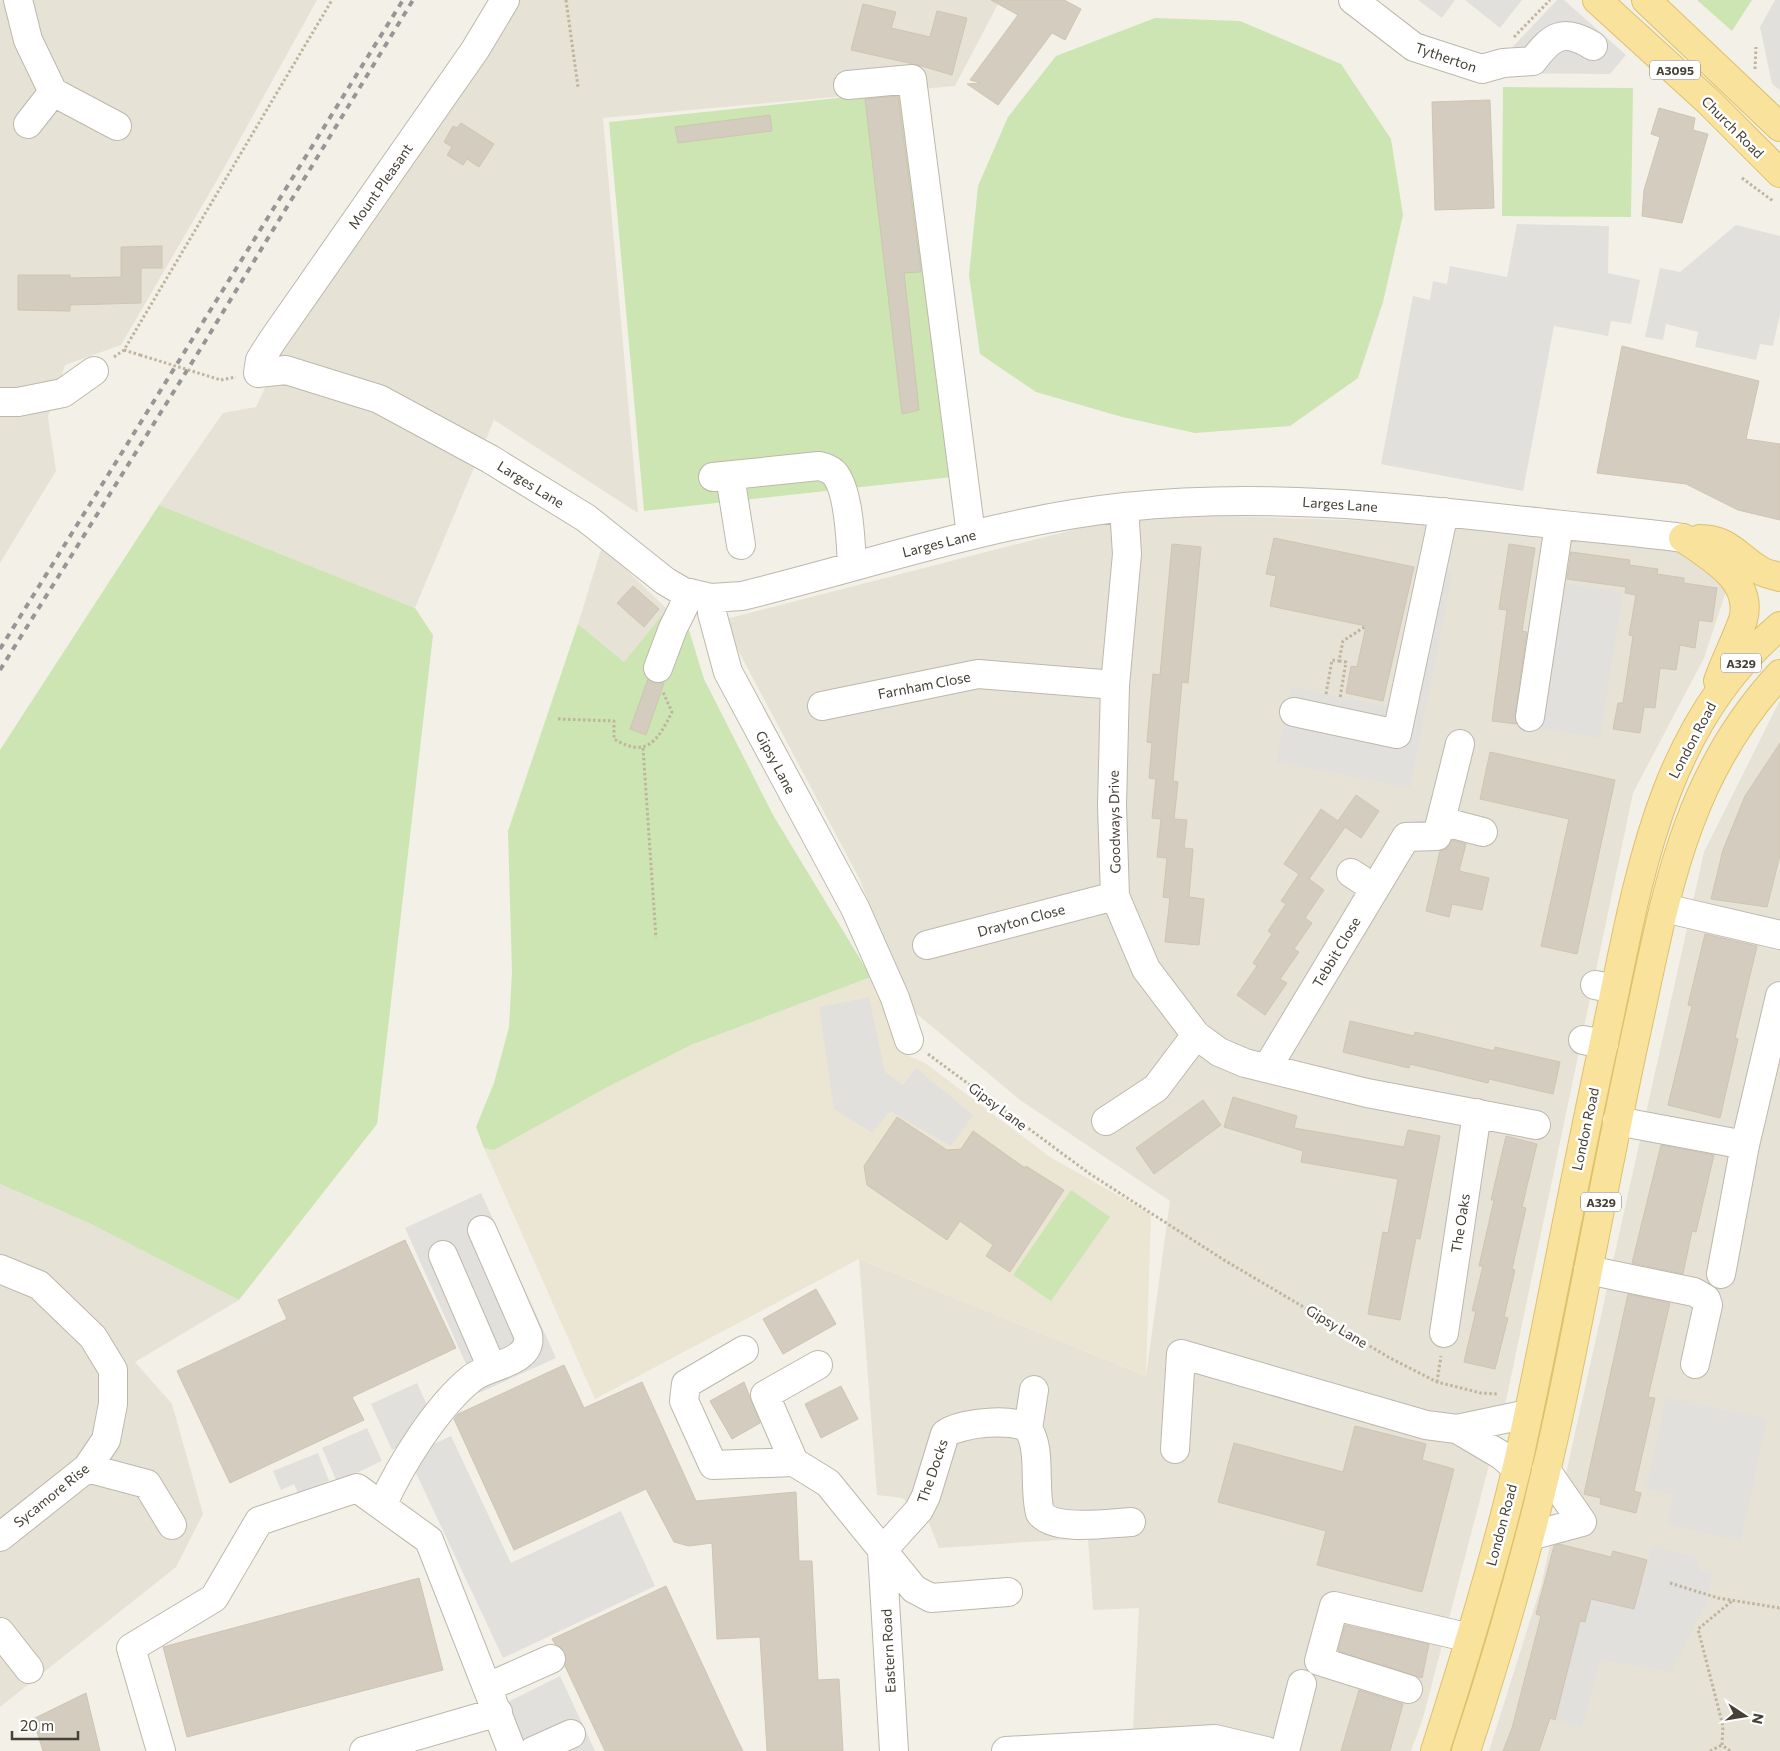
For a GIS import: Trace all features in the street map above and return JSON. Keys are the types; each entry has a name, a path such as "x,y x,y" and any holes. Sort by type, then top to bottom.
{"main road":[{"name":"Church Road","path":"1597,0 1751,143 1780,173"},
{"name":"A3095","path":"1646,0 1776,123"},
{"path":"1683,538 1718,541 1744,557 1758,570 1780,577"},
{"path":"1683,538 1729,571 1739,586 1744,600 1743,618 1709,706"},
{"name":"London Road","path":"1435,1751 1470,1638 1516,1468 1528,1414 1605,987 1626,928 1661,803 1674,772 1709,706 1738,668 1780,626"},
{"name":"A329","path":"1466,1751 1507,1624 1546,1470 1664,901 1683,838 1703,788 1728,741 1780,674"}],"street":[{"path":"18,0 28,40 53,92 116,126"},
{"name":"Mount Pleasant","path":"258,373 260,360 272,341 475,50 504,0"},
{"name":"Tytherton","path":"1357,1 1414,47 1482,69 1503,62 1532,61 1545,44 1564,34 1578,36 1593,46"},
{"path":"848,85 912,79 971,535"},
{"path":"28,124 53,92"},
{"name":"Larges Lane","path":"258,373 286,370 378,399 490,459 586,518 665,581 700,596 742,596 971,535 1124,508 1239,500 1279,500 1444,512 1683,538"},
{"path":"0,402 18,402 63,393 94,371"},
{"path":"741,545 721,476 819,466 832,471 839,480 851,532 852,566"},
{"name":"Goodways Drive","path":"1124,508 1127,554 1115,685 1112,806 1115,896 1146,969 1196,1035 1219,1052 1245,1063 1266,1068"},
{"path":"1294,712 1397,734 1444,512"},
{"path":"1530,717 1559,525"},
{"path":"658,668 673,628 700,596"},
{"name":"Gipsy Lane","path":"700,596 712,613 728,672 855,908 895,998 909,1040"},
{"name":"Farnham Close","path":"822,706 978,674 1115,685"},
{"path":"1460,744 1441,822 1483,832"},
{"name":"Tebbit Close","path":"1266,1068 1406,837 1437,836 1441,822"},
{"path":"1351,873 1374,888"},
{"name":"Drayton Close","path":"927,945 1115,896"},
{"path":"1678,911 1780,935"},
{"path":"1721,1274 1745,1145 1780,996"},
{"path":"1106,1121 1156,1088 1196,1035"},
{"path":"1266,1068 1367,1093 1536,1125"},
{"name":"The Oaks","path":"1444,1333 1477,1113"},
{"path":"1617,1121 1745,1145"},
{"path":"382,1506 391,1486 437,1413 472,1378 518,1356 526,1350 529,1341 482,1230"},
{"path":"443,1256 492,1368"},
{"name":"Sycamore Rise","path":"0,1269 39,1285 93,1337 113,1370 113,1404 106,1440 87,1468 0,1537"},
{"path":"1588,1270 1694,1292 1706,1299 1708,1306 1695,1364"},
{"path":"744,1350 686,1384 684,1391 684,1401 713,1465 794,1462 828,1483 914,1589 932,1598 1008,1592"},
{"path":"1176,1449 1181,1354 1426,1425 1457,1430 1501,1455 1516,1468"},
{"path":"794,1462 764,1395 818,1365"},
{"path":"1034,1390 1028,1429 1033,1436 1038,1505 1043,1516 1054,1523 1067,1525 1131,1522"},
{"path":"1457,1430 1528,1414"},
{"name":"The Docks","path":"882,1551 919,1510 926,1496 945,1434 958,1428 986,1423 1023,1424 1028,1429"},
{"path":"87,1468 147,1484 172,1525"},
{"path":"1530,1536 1582,1522 1546,1470"},
{"path":"161,1751 131,1648 214,1598 258,1521 357,1488 429,1540 512,1751"},
{"name":"Eastern Road","path":"882,1551 894,1751"},
{"path":"1408,1689 1319,1661 1334,1606 1470,1638"},
{"path":"0,1632 29,1669"},
{"path":"488,1687 552,1659"},
{"path":"1285,1751 1302,1684"},
{"path":"364,1751 498,1712"},
{"path":"533,1751 571,1734"},
{"path":"1006,1751 1215,1739 1266,1751"}],"path":[{"path":"221,380 124,350 332,0"},
{"path":"566,0 578,87"},
{"path":"1510,42 1550,0"},
{"path":"1755,71 1756,48"},
{"path":"1742,178 1774,201"},
{"path":"1339,661 1343,642 1366,626"},
{"path":"1332,660 1346,662 1329,719 1332,660"},
{"path":"558,719 614,721 614,740 628,747 644,748 660,736 672,712 665,693 650,684 658,668"},
{"path":"644,748 656,938"},
{"name":"Gipsy Lane","path":"909,1040 1090,1174 1224,1260 1374,1348 1437,1382 1481,1393 1506,1394"},
{"path":"1670,1583 1732,1601 1780,1608"},
{"path":"1722,1745 1723,1726 1698,1629 1732,1601"},
{"path":"1710,1751 1722,1745"},
{"path":"1722,1745 1730,1751"}],"shaded area":[{"path":"0,0 317,0 224,168 121,345 65,365 48,417 56,471 0,563"},
{"path":"514,0 1000,0 955,86 603,118 638,513 494,420 415,608 159,505 223,413 256,407 288,339"},
{"path":"1418,0 1455,0 1442,18"},
{"path":"1465,0 1522,0 1500,28"},
{"path":"1557,0 1564,0 1626,55 1610,74 1506,73 1506,54"},
{"path":"1775,0 1780,0 1780,90 1772,84 1760,27"},
{"path":"1517,224 1609,226 1608,273 1640,280 1631,324 1611,321 1608,336 1554,326 1523,491 1381,464 1413,296 1430,300 1433,281 1447,284 1450,266 1507,277"},
{"path":"1736,225 1780,236 1780,313 1773,346 1760,344 1756,360 1695,347 1698,332 1666,324 1663,340 1645,337 1660,268 1680,272"},
{"path":"1138,513 1498,525 1671,546 1732,573 1704,658 1633,793 1507,1396 1423,1718 1411,1751 1107,1751 1132,1749 1139,1608 1093,1610 1088,1538 939,1548 927,1518 902,1498 877,1495 859,1259 1146,1376 1170,1201 1020,1100 911,1009 859,878 722,620"},
{"path":"602,546 667,609 624,662 578,624"},
{"path":"1417,564 1453,572 1410,788 1276,762 1291,687 1389,707"},
{"path":"1562,583 1623,593 1600,738 1539,729"},
{"path":"1780,700 1780,1751 1489,1751 1541,1586 1704,852"},
{"path":"871,977 900,1052 925,1063 1050,1157 1151,1214 1146,1376 859,1259 595,1399 484,1148 494,1150 604,1089 691,1045"},
{"path":"869,997 885,1072 903,1085 916,1068 973,1115 951,1146 890,1111 872,1133 834,1109 819,1007"},
{"path":"0,1184 89,1223 239,1300 135,1362 172,1404 203,1514 176,1567 0,1707"},
{"path":"481,1193 556,1358 479,1393 405,1228"},
{"path":"417,1383 438,1429 392,1450 371,1404"},
{"path":"1666,1397 1767,1419 1741,1541 1667,1525 1673,1495 1646,1489"},
{"path":"367,1428 382,1461 337,1482 322,1448"},
{"path":"451,1436 511,1563 621,1511 655,1586 503,1658 408,1456"},
{"path":"318,1453 329,1481 298,1493 294,1484 281,1490 273,1471"},
{"path":"1652,1546 1695,1557 1701,1570 1713,1573 1705,1605 1671,1672 1600,1660 1582,1728 1555,1720 1580,1621 1585,1622 1591,1599 1634,1609"},
{"path":"560,1676 595,1751 522,1751 506,1703"}],"green space":[{"path":"1697,0 1752,0 1732,31"},
{"path":"1155,18 1240,21 1341,64 1391,139 1403,215 1383,302 1358,378 1290,426 1195,433 1122,417 1036,392 980,354 969,275 978,186 1008,117 1056,56"},
{"path":"1503,87 1633,88 1631,217 1502,216"},
{"path":"904,91 952,477 644,511 609,122"},
{"path":"159,505 415,608 433,635 377,1124 239,1300 89,1223 0,1184 0,750"},
{"path":"667,609 688,627 704,679 773,815 871,977 691,1045 604,1089 494,1150 484,1148 476,1127 494,1083 509,1027 512,972 508,831 578,624 624,662"},
{"path":"1071,1190 1110,1217 1051,1301 1013,1275"}],"building":[{"path":"991,0 1064,0 1081,9 1065,40 1052,33 998,105 967,84 981,83 970,80 1018,15"},
{"path":"863,4 896,12 891,28 930,37 937,11 967,18 952,75 918,65 851,50"},
{"path":"898,96 921,272 904,273 919,410 902,414 865,99"},
{"path":"1490,100 1494,208 1435,210 1432,102"},
{"path":"1659,108 1695,118 1693,130 1708,134 1682,223 1642,216 1644,190 1660,137 1651,134"},
{"path":"770,115 772,131 678,143 675,127"},
{"path":"461,123 494,144 479,167 467,159 463,165 447,155 452,147 444,142 453,126 457,128"},
{"path":"162,246 162,268 141,268 141,303 70,305 70,311 18,310 18,275 70,275 70,278 121,277 121,247"},
{"path":"1622,346 1759,381 1746,439 1780,444 1780,520 1738,510 1686,484 1597,473"},
{"path":"1274,538 1414,567 1383,701 1346,693 1351,666 1357,667 1366,626 1270,606 1276,576 1266,574"},
{"path":"1172,544 1201,547 1188,683 1182,682 1173,781 1178,782 1174,819 1187,820 1184,848 1193,849 1189,897 1204,899 1199,945 1165,942 1170,898 1163,897 1167,858 1157,857 1161,819 1152,818 1156,779 1149,778 1152,743 1147,742 1153,674 1160,675"},
{"path":"1509,544 1535,548 1522,631 1527,632 1515,715 1517,724 1492,721 1507,610 1499,609"},
{"path":"1571,552 1630,560 1629,565 1658,569 1657,574 1684,578 1684,583 1717,588 1712,622 1699,620 1695,648 1680,645 1676,670 1660,668 1655,708 1644,707 1640,733 1613,729 1618,703 1623,703 1633,636 1629,635 1636,595 1625,593 1626,587 1567,579"},
{"path":"633,586 659,609 644,627 617,603"},
{"path":"648,679 653,683 664,683 646,735 630,729"},
{"path":"1780,743 1780,855 1767,907 1711,899 1723,850 1745,796"},
{"path":"1490,752 1615,780 1577,954 1541,946 1569,819 1480,799"},
{"path":"1356,795 1379,811 1361,838 1345,827 1309,879 1324,890 1305,918 1312,923 1294,949 1299,952 1280,979 1287,983 1265,1015 1237,995 1257,966 1253,963 1272,934 1268,931 1286,904 1281,901 1299,874 1284,864 1321,809 1338,821"},
{"path":"1452,840 1466,844 1459,871 1489,878 1482,910 1452,904 1449,917 1426,911 1440,851 1447,848"},
{"path":"1705,934 1757,946 1735,1038 1738,1039 1720,1118 1668,1105 1692,1006 1688,1005"},
{"path":"1350,1021 1414,1036 1415,1032 1494,1051 1495,1047 1560,1062 1553,1094 1489,1079 1488,1083 1410,1064 1409,1068 1343,1052"},
{"path":"1233,1097 1297,1116 1294,1128 1404,1147 1408,1130 1440,1136 1420,1239 1416,1238 1400,1320 1368,1314 1383,1232 1388,1233 1398,1179 1301,1162 1303,1151 1224,1127"},
{"path":"1203,1100 1221,1125 1154,1174 1136,1148"},
{"path":"897,1117 947,1150 961,1149 973,1131 1025,1168 1026,1166 1064,1190 1010,1272 986,1256 993,1245 960,1221 947,1240 867,1185 864,1166"},
{"path":"1506,1136 1537,1144 1522,1207 1526,1208 1512,1269 1515,1270 1504,1317 1508,1318 1495,1369 1464,1362 1476,1311 1472,1311 1483,1266 1479,1266 1494,1200 1491,1200"},
{"path":"1661,1145 1714,1155 1696,1232 1692,1231 1683,1274 1632,1263"},
{"path":"405,1240 456,1348 352,1397 364,1420 230,1483 177,1371 287,1319 278,1300"},
{"path":"816,1289 836,1324 783,1354 763,1319"},
{"path":"1628,1294 1670,1303 1648,1397 1655,1398 1634,1491 1641,1493 1636,1513 1600,1504 1601,1498 1584,1494"},
{"path":"564,1365 584,1408 642,1382 696,1501 796,1492 799,1561 812,1561 818,1680 839,1679 843,1751 767,1751 760,1637 717,1639 712,1543 689,1546 674,1542 646,1489 514,1550 454,1419 458,1414"},
{"path":"744,1382 760,1423 732,1439 710,1401"},
{"path":"841,1386 858,1419 821,1438 805,1404"},
{"path":"1355,1426 1426,1444 1422,1460 1454,1469 1422,1592 1317,1565 1326,1531 1218,1502 1234,1443 1343,1472"},
{"path":"1559,1544 1611,1557 1613,1551 1647,1560 1634,1609 1591,1599 1585,1622 1580,1621 1555,1720 1550,1718 1539,1751 1503,1751 1512,1728 1541,1616 1536,1614 1554,1546"},
{"path":"419,1578 443,1670 187,1737 163,1647"},
{"path":"666,1586 743,1751 605,1751 565,1666 565,1652 552,1639"},
{"path":"1345,1625 1429,1644 1422,1678 1338,1651"},
{"path":"1359,1690 1403,1704 1390,1751 1341,1751"},
{"path":"86,1693 100,1751 43,1751 33,1719"}],"railway":[{"path":"0,649 403,0"},
{"path":"0,670 206,340 413,0"}]}
